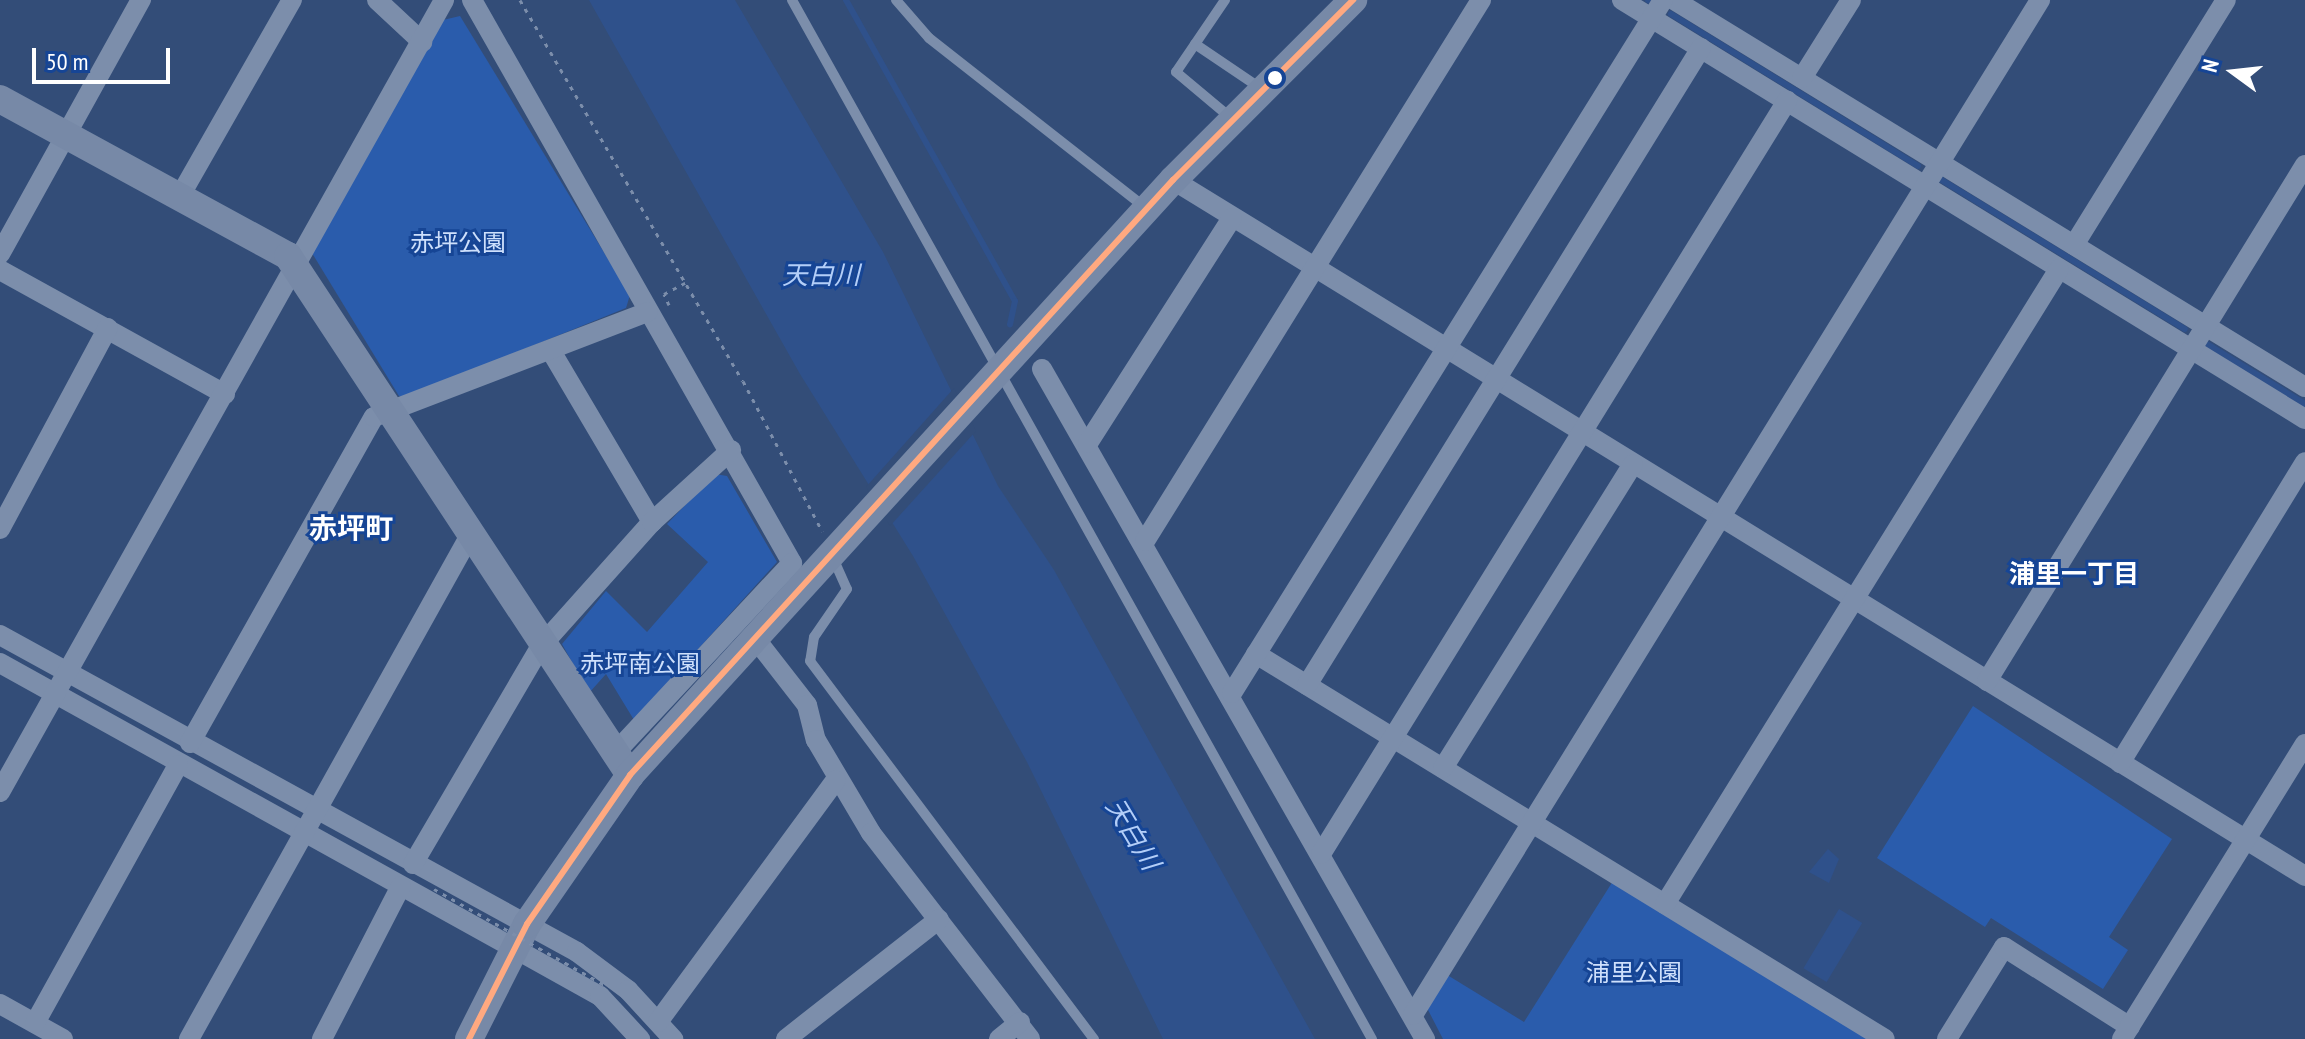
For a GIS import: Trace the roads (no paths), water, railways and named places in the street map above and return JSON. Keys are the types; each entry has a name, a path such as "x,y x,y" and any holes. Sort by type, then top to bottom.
{"main road":[{"path":"469,1039 527,924 621,765 836,553 1173,180 1353,0"},
{"path":"0,99 180,196 293,264 621,765"}],"street":[{"path":"0,254 141,0"},
{"path":"180,196 292,0"},
{"path":"377,0 422,42"},
{"path":"0,792 225,394 293,264 444,0"},
{"path":"472,0 652,318 731,450 792,563 621,765"},
{"path":"1145,541 1481,0"},
{"path":"1622,0 2305,419"},
{"path":"1232,693 1663,0"},
{"path":"1674,0 2305,387"},
{"path":"1802,78 1851,0"},
{"path":"1413,1015 2040,0"},
{"path":"2074,245 2226,0"},
{"path":"1307,685 1701,48"},
{"path":"1321,854 1787,101"},
{"path":"1987,681 2305,165"},
{"path":"1173,180 2305,876"},
{"path":"1088,443 1232,218"},
{"path":"1665,904 2059,269"},
{"path":"0,270 225,394"},
{"path":"190,743 374,417 390,408 652,318"},
{"path":"0,529 108,328"},
{"path":"551,351 652,522"},
{"path":"1042,369 1232,693 1425,1039"},
{"path":"413,864 541,646 652,522 731,450"},
{"path":"2120,763 2305,462"},
{"path":"1443,768 1633,464"},
{"path":"189,1039 469,537"},
{"path":"0,635 313,812 527,924 628,990 673,1039"},
{"path":"754,637 807,705 836,780 1025,1031 999,1039"},
{"path":"1256,654 1885,1039"},
{"path":"0,663 178,765 304,831 600,996 640,1039"},
{"path":"1947,1039 2004,947 2126,1033 2305,744"},
{"path":"35,1023 178,765"},
{"path":"658,1022 836,780"},
{"path":"322,1039 401,886"},
{"path":"786,1039 939,919"},
{"path":"0,1004 63,1039"}],"lane":[{"path":"792,0 1372,1039"},
{"path":"896,0 929,38 1147,210"},
{"path":"1225,0 1176,72 1180,82 1232,119"},
{"path":"1195,44 1262,90"},
{"path":"836,553 847,589 814,637 810,661 1094,1039"}],"water":[{"name":"天白川","path":"589,0 735,0 883,252 998,486 1054,570 1315,1039 1163,1039 1027,762 913,556 800,374"},
{"path":"1828,849 1839,859 1829,883 1809,872"},
{"path":"1839,909 1862,923 1827,982 1803,968"}],"waterway":[{"path":"846,0 1015,301 1010,324"},
{"path":"1671,14 1918,166"},
{"path":"1940,179 2185,329"},
{"path":"2207,344 2305,404"}],"district":[{"name":"赤坪町","path":"351,528"},
{"name":"浦里一丁目","path":"2074,574"}],"park label":[{"name":"赤坪公園","path":"458,243"},
{"name":"赤坪南公園","path":"640,664"},
{"name":"浦里公園","path":"1634,973"}]}
